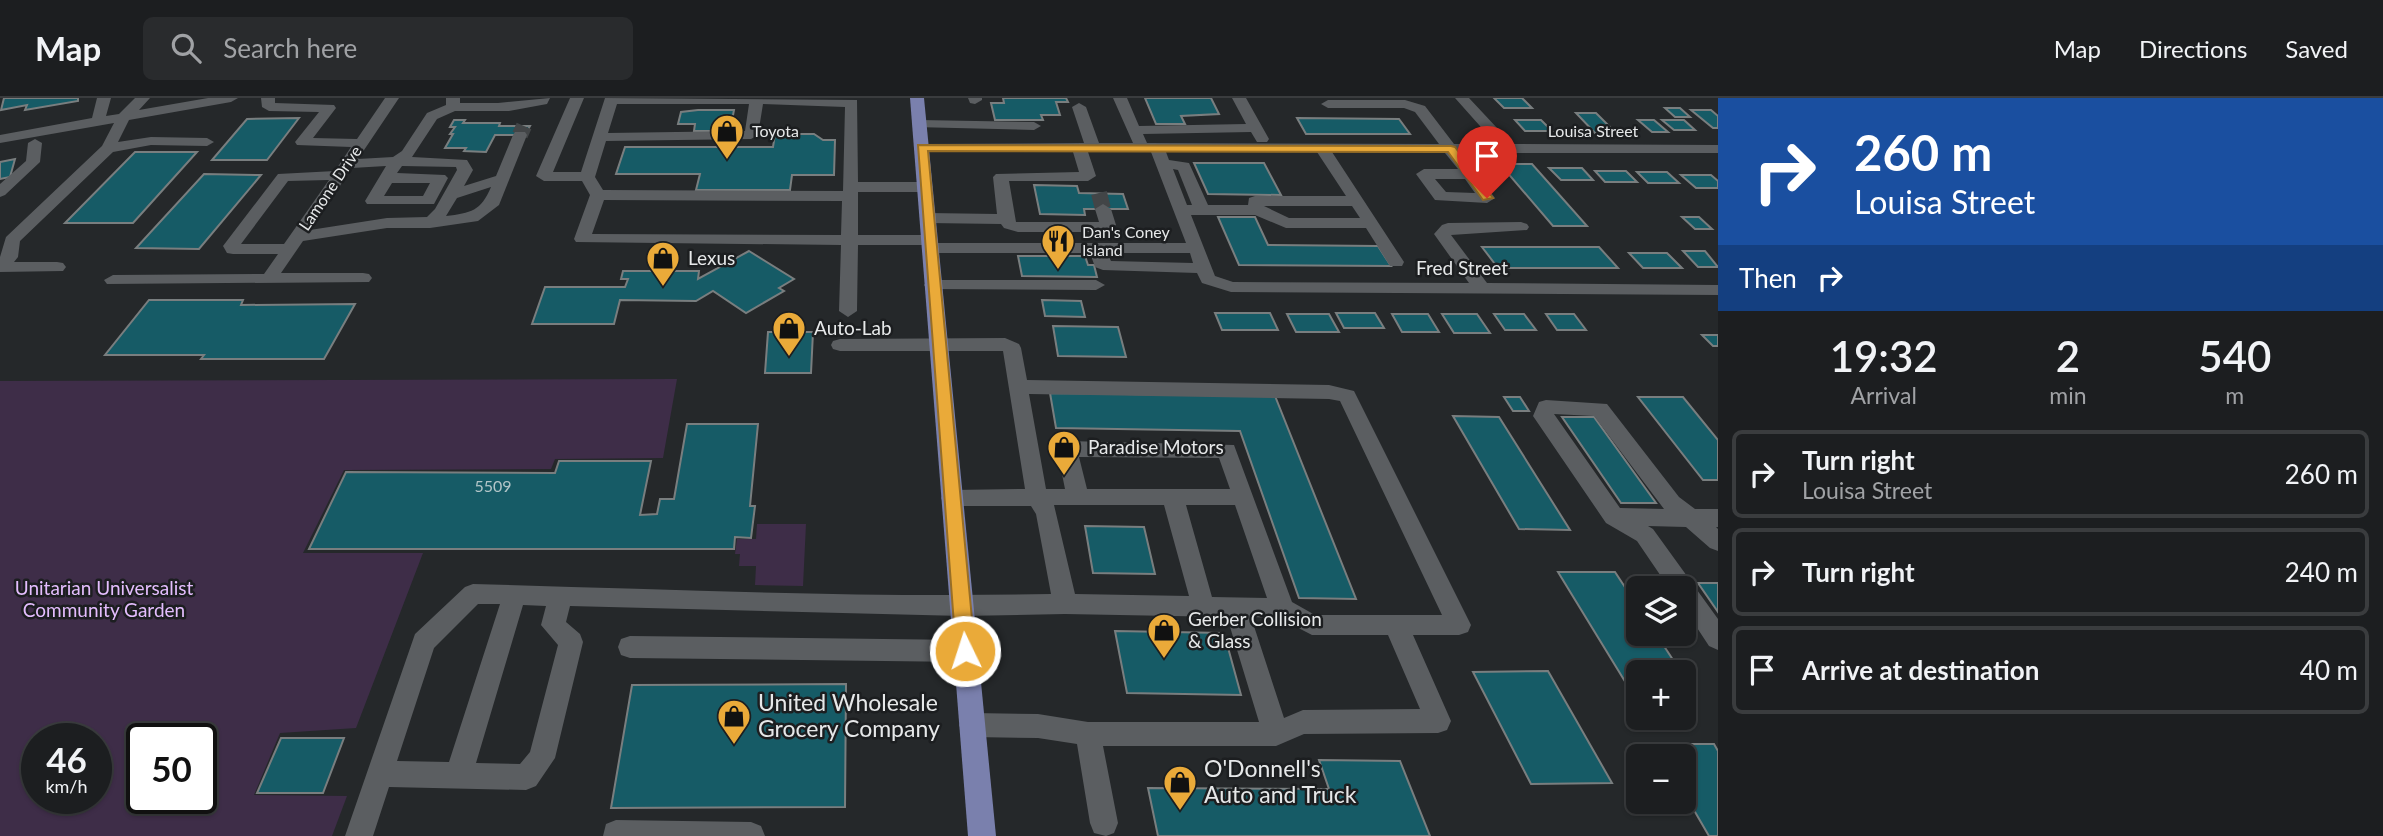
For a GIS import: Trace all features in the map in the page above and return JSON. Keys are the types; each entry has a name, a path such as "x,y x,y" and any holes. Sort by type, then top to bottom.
{"main road":[{"path":"917,98 981,836"}],"street":[{"path":"98,121 104,98"},
{"path":"0,267 10,257 12,240 108,148 124,117 143,98"},
{"path":"0,152 37,137 98,121 231,98"},
{"path":"268,98 269,107 329,108 303,142 361,143"},
{"name":"Lamone Drive","path":"269,279 392,98"},
{"path":"577,98 544,176 587,177"},
{"path":"1120,98 1134,130 1164,164 1206,273"},
{"path":"1238,98 1267,148"},
{"path":"1462,98 1508,149"},
{"path":"598,195 587,177 611,99 817,99 852,103 848,311"},
{"path":"599,137 751,135 757,100"},
{"path":"387,178 432,116 453,102 501,108 536,105"},
{"path":"1328,104 1405,104 1420,109 1468,174"},
{"path":"1079,107 1092,181 1001,177 1006,219 1010,225 1018,227 1105,227 1108,225 1103,209"},
{"path":"919,124 1034,126"},
{"path":"1134,130 1256,128"},
{"path":"430,223 442,212 465,170 462,163 397,161 283,177 232,246 233,249 293,243 387,223 430,223 472,218 491,205 520,135"},
{"path":"0,139 37,137"},
{"path":"0,192 33,162 37,137"},
{"path":"108,148 151,141 207,142"},
{"name":"Louisa Street","path":"922,148 1718,149"},
{"path":"1322,148 1396,262"},
{"path":"1164,164 1184,166 1202,211"},
{"path":"451,195 501,179"},
{"path":"598,195 849,191 925,187"},
{"path":"598,195 582,239 848,240 929,235 1097,247 1196,248"},
{"path":"1258,209 1255,201 1356,201"},
{"path":"1181,211 1258,209 1286,223 1370,223"},
{"path":"929,235 1006,219"},
{"path":"1482,289 1442,234 1448,228 1521,227"},
{"name":"Fred Street","path":"1097,247 1101,263 1109,266 1206,273 1231,287 1718,290"},
{"path":"0,267 57,267"},
{"path":"113,280 363,278"},
{"path":"933,285 1096,285"},
{"path":"840,345 1009,345 1012,348 1037,497 1047,513 1065,604"},
{"path":"359,836 424,642 473,594 561,594 962,606 1065,604 1282,608 1312,625 1459,625 1347,397 1329,392 1019,387"},
{"path":"1674,576 1645,535 1614,517 1543,416 1546,407 1600,409 1671,503 1718,541"},
{"path":"1078,497 1067,449 1227,450 1282,608"},
{"path":"1173,497 1203,606"},
{"path":"952,498 1243,497"},
{"path":"1614,517 1718,518"},
{"path":"458,776 515,594"},
{"path":"380,774 526,777 542,758 571,642 553,625 561,594"},
{"path":"1236,607 1276,734"},
{"path":"1696,608 1718,639"},
{"path":"972,726 1038,726 1088,734 1276,734 1303,722 1438,722 1395,625"},
{"path":"630,647 965,651"},
{"path":"1088,734 1104,823"},
{"path":"617,834 751,836"}],"green space":[{"name":"Unitarian Universalist Community Garden","path":"677,379 663,458 555,459 551,469 344,470 303,553 423,553 356,728 280,733 254,795 347,796 332,836 0,836 0,381"},
{"path":"757,524 806,524 803,586 755,585 756,566 739,566 740,554 735,554 737,539 756,539"}],"building":[{"path":"4,98 78,98 78,101 25,110 27,105 1,110"},
{"path":"1003,98 1066,98 1068,102 1056,102 1060,115 1041,115 1043,120 995,120 991,103 1004,103"},
{"path":"1145,98 1211,98 1219,114 1181,116 1185,124 1156,124"},
{"path":"1494,98 1522,98 1532,108 1504,108"},
{"path":"1665,108 1680,108 1690,117 1675,117"},
{"path":"734,110 730,131 694,131 695,124 678,124 681,112"},
{"path":"1691,110 1711,110 1718,116 1718,128 1713,128"},
{"path":"1576,113 1596,113 1616,133 1595,133"},
{"path":"299,118 267,160 212,160 247,119"},
{"path":"1297,118 1399,119 1410,134 1306,134"},
{"path":"454,120 465,120 463,123 500,123 499,126 530,126 525,135 495,135 486,152 464,151 466,148 445,148 453,134 450,134 455,127 450,127"},
{"path":"1515,120 1541,120 1552,131 1525,131"},
{"path":"1638,120 1654,120 1668,132 1652,132"},
{"path":"1662,120 1684,120 1695,130 1674,130"},
{"name":"Toyota","path":"775,134 814,134 823,140 835,140 834,175 792,175 790,190 696,190 700,174 616,174 625,147 773,147"},
{"path":"135,152 197,152 133,223 65,223"},
{"path":"15,159 10,177 0,179 0,162"},
{"path":"1194,163 1264,163 1281,195 1208,194"},
{"path":"1500,164 1532,164 1587,226 1553,226"},
{"path":"1549,168 1582,168 1593,180 1561,180"},
{"path":"1595,171 1626,171 1637,182 1605,182"},
{"path":"1637,172 1667,172 1679,183 1648,183"},
{"path":"204,174 261,175 199,249 136,248"},
{"path":"1681,175 1711,175 1718,181 1718,188 1696,188"},
{"path":"1034,185 1077,186 1079,193 1123,194 1128,209 1084,209 1085,215 1040,214"},
{"path":"1218,217 1255,217 1268,245 1378,246 1391,266 1239,265"},
{"path":"1682,217 1699,217 1712,229 1695,229"},
{"path":"1482,247 1599,247 1618,268 1498,268"},
{"name":"Lexus","path":"749,251 794,279 779,288 784,291 746,313 713,291 696,301 620,300 614,324 532,324 545,287 625,287 628,279 621,279 623,271 699,271 698,279"},
{"path":"1683,251 1705,251 1718,267 1698,267"},
{"path":"1629,253 1667,253 1682,268 1643,268"},
{"name":"Dan's Coney Island","path":"1018,256 1085,256 1088,265 1094,265 1097,277 1022,276"},
{"path":"149,300 243,300 241,305 355,304 324,359 201,359 204,355 105,355"},
{"path":"1042,300 1081,301 1085,317 1045,316"},
{"path":"1215,313 1270,313 1278,330 1222,330"},
{"path":"1336,313 1375,313 1384,328 1344,328"},
{"path":"1287,314 1329,314 1339,332 1296,332"},
{"path":"1392,314 1428,314 1439,332 1402,332"},
{"path":"1442,314 1477,314 1490,333 1454,333"},
{"path":"1494,314 1524,314 1536,330 1505,330"},
{"path":"1546,314 1574,314 1586,330 1557,330"},
{"path":"1053,326 1118,327 1126,357 1058,356"},
{"path":"768,332 813,332 811,373 765,373"},
{"path":"1702,335 1718,335 1718,346 1713,346"},
{"path":"1050,393 1275,396 1356,599 1299,598 1240,431 1056,428"},
{"path":"1504,397 1520,397 1529,411 1513,411"},
{"path":"1638,397 1683,397 1718,440 1718,480 1703,480"},
{"path":"1453,416 1499,417 1570,530 1519,529"},
{"path":"1562,417 1594,417 1656,503 1621,503"},
{"path":"687,424 758,424 750,506 755,506 751,538 735,537 734,549 309,549 346,472 555,473 559,461 651,461 640,515 657,514 660,499 674,499"},
{"path":"1085,526 1144,527 1155,574 1093,573"},
{"path":"1558,572 1615,572 1626,589 1626,646 1664,646 1673,660 1626,660 1626,683"},
{"path":"1698,583 1718,583 1718,612"},
{"path":"1115,631 1224,633 1241,695 1127,693"},
{"path":"1548,671 1612,783 1531,784 1473,672"},
{"name":"United Wholesale Grocery Company","path":"846,684 845,807 611,808 632,685"},
{"path":"281,738 344,738 323,793 257,793"},
{"path":"1696,744 1714,744 1718,751 1718,836 1709,836 1696,814"},
{"path":"1319,760 1400,761 1430,836 1158,836 1148,788 1329,789"}],"tunnel":[{"path":"520,135 524,126"},
{"path":"1099,193 1103,209"}],"place":[{"name":"Toyota","path":"727,161"},
{"name":"Dan's Coney Island","path":"1058,271"},
{"name":"Lexus","path":"663,288"},
{"name":"Auto-Lab","path":"789,358"},
{"name":"Paradise Motors","path":"1064,477"},
{"name":"Gerber Collision & Glass","path":"1164,660"},
{"name":"United Wholesale Grocery Company","path":"734,746"},
{"name":"O'Donnell's Auto and Truck","path":"1180,812"}],"route":[{"path":"965,651 922,148 1451,149 1487,198"}]}
